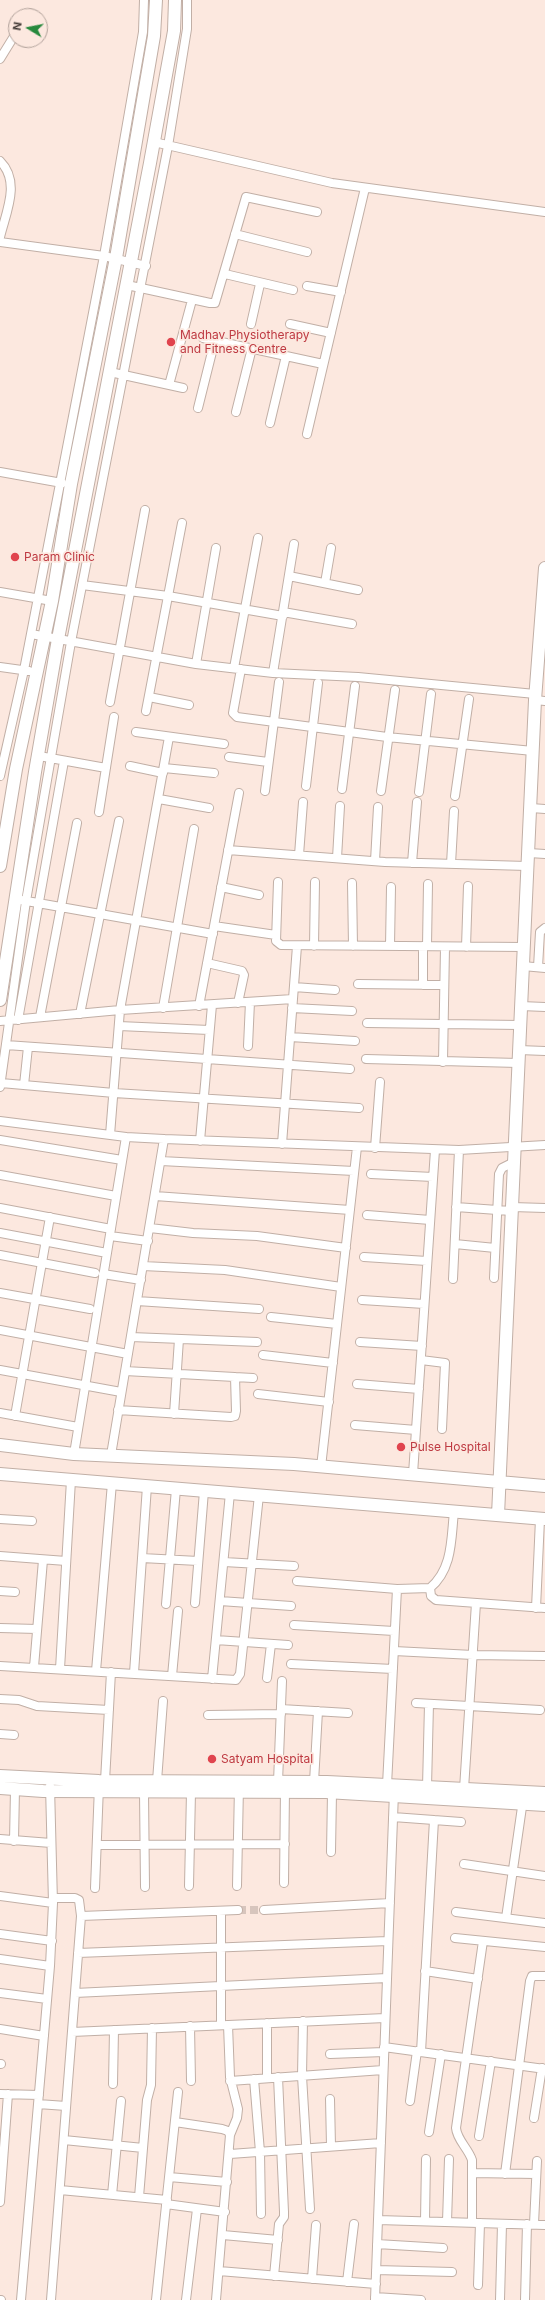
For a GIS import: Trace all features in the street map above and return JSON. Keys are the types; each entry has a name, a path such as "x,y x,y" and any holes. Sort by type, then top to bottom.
{"street":[{"path":"0,866 30,671 31,634 59,482 104,256 143,32 144,0"},
{"path":"0,776 1,766 30,671 44,637 52,601 71,484 116,258 154,36 156,0"},
{"path":"175,0 174,31 154,142 58,639 45,758 21,900 4,1021 6,1045 0,1085 24,1085 114,1093 360,1108"},
{"path":"45,758 72,642 123,375 142,288 188,29 187,0"},
{"path":"0,59 8,46"},
{"path":"154,142 332,183 545,212"},
{"path":"0,161 10,175 12,190 0,237"},
{"path":"307,434 365,188"},
{"path":"127,285 192,300 216,303 247,197 317,212"},
{"path":"235,234 307,252"},
{"path":"0,242 104,256 146,266"},
{"path":"224,274 260,284 293,290"},
{"path":"250,324 260,284"},
{"path":"307,286 341,292"},
{"path":"169,385 192,300"},
{"path":"290,324 331,333"},
{"path":"202,338 323,364"},
{"path":"198,408 214,340"},
{"path":"236,412 252,348"},
{"path":"270,423 286,356"},
{"path":"110,372 182,388"},
{"path":"0,474 71,484"},
{"path":"110,702 145,510"},
{"path":"146,711 182,523"},
{"path":"258,538 245,610 234,715 274,723 387,737 533,751"},
{"path":"273,673 294,544"},
{"path":"196,664 216,548"},
{"path":"325,583 331,548"},
{"path":"498,1515 527,866 529,853 533,751 542,644 545,568"},
{"path":"289,576 358,590"},
{"path":"82,585 168,596 245,610 352,624"},
{"path":"0,592 52,601"},
{"path":"31,634 196,664 273,673 358,677 538,698"},
{"path":"0,667 30,671"},
{"path":"265,791 279,682"},
{"path":"306,786 315,727 318,683"},
{"path":"342,789 355,686"},
{"path":"381,791 394,690"},
{"path":"419,792 431,694"},
{"path":"149,697 189,705"},
{"path":"455,796 470,699"},
{"path":"99,812 114,717"},
{"path":"136,732 224,744"},
{"path":"110,1135 120,1010 169,737"},
{"path":"229,757 268,762"},
{"path":"45,758 106,768"},
{"path":"18,1020 64,761"},
{"path":"1,766 16,769"},
{"path":"130,766 163,770 214,773"},
{"path":"199,1006 238,793"},
{"path":"159,799 209,808"},
{"path":"299,855 303,802"},
{"path":"412,863 418,802"},
{"path":"337,858 340,806"},
{"path":"375,861 378,807"},
{"path":"531,808 545,809"},
{"path":"451,864 454,811"},
{"path":"80,1014 119,821"},
{"path":"40,1018 77,823"},
{"path":"163,1008 194,829"},
{"path":"228,850 412,863 527,866"},
{"path":"529,853 545,854"},
{"path":"278,882 276,941 278,944 297,946 524,947"},
{"path":"314,946 315,882"},
{"path":"352,883 353,946"},
{"path":"423,985 428,884"},
{"path":"466,947 468,886"},
{"path":"221,887 260,895"},
{"path":"390,946 391,887"},
{"path":"21,900 212,934"},
{"path":"0,1000 21,900"},
{"path":"214,926 276,935"},
{"path":"523,966 541,967 540,932 545,928"},
{"path":"282,1144 297,946"},
{"path":"443,1062 445,947"},
{"path":"207,963 242,971 244,975 238,1003"},
{"path":"358,984 444,985"},
{"path":"294,987 335,990"},
{"path":"4,1021 120,1010 250,1002 292,1003 352,1012"},
{"path":"248,1046 250,1002"},
{"path":"200,1141 212,1005"},
{"path":"521,1006 545,1007"},
{"path":"367,1023 520,1025"},
{"path":"119,1026 210,1030"},
{"path":"290,1037 355,1041"},
{"path":"6,1045 117,1054 288,1063 350,1069"},
{"path":"24,1085 28,1047"},
{"path":"519,1050 545,1051"},
{"path":"366,1059 518,1063"},
{"path":"376,1148 380,1082"},
{"path":"0,1121 126,1137 164,1140 435,1150 545,1145"},
{"path":"74,1454 92,1346 99,1274 107,1253 126,1137"},
{"path":"0,1140 122,1160"},
{"path":"111,1455 164,1140"},
{"path":"321,1467 357,1147"},
{"path":"413,1474 435,1150"},
{"path":"453,1279 459,1150"},
{"path":"161,1161 354,1171"},
{"path":"494,1278 498,1174 502,1168 514,1162"},
{"path":"371,1174 433,1177"},
{"path":"0,1175 116,1196"},
{"path":"155,1196 350,1210"},
{"path":"456,1207 497,1210 545,1208"},
{"path":"0,1208 50,1217 148,1241"},
{"path":"367,1215 430,1220"},
{"path":"15,1416 50,1217"},
{"path":"150,1228 193,1233 257,1236 346,1248"},
{"path":"0,1233 107,1253"},
{"path":"455,1244 495,1248"},
{"path":"0,1255 99,1274 141,1280"},
{"path":"364,1257 427,1261"},
{"path":"143,1266 225,1270 341,1287"},
{"path":"0,1293 90,1309"},
{"path":"362,1300 424,1304"},
{"path":"137,1301 259,1308"},
{"path":"271,1317 337,1324"},
{"path":"0,1330 92,1346 128,1354"},
{"path":"131,1337 257,1342"},
{"path":"174,1414 179,1339"},
{"path":"360,1342 422,1346"},
{"path":"263,1355 333,1363"},
{"path":"421,1360 445,1363 442,1429"},
{"path":"0,1370 122,1392"},
{"path":"125,1371 253,1378"},
{"path":"118,1410 232,1417 235,1416 235,1377"},
{"path":"357,1384 419,1389"},
{"path":"258,1394 329,1402"},
{"path":"0,1413 78,1427"},
{"path":"355,1425 416,1430"},
{"path":"0,1445 74,1454 321,1467 545,1486"},
{"path":"0,1474 543,1519 536,1608"},
{"path":"60,1669 71,1480"},
{"path":"96,1671 112,1483"},
{"path":"134,1673 147,1486"},
{"path":"166,1604 176,1488"},
{"path":"195,1603 204,1491"},
{"path":"212,1679 230,1493"},
{"path":"0,1666 134,1673 212,1679 234,1680 239,1678 259,1495"},
{"path":"454,1512 449,1556 444,1571 430,1588 431,1596 436,1600 545,1608"},
{"path":"0,1519 32,1521"},
{"path":"0,1556 66,1561"},
{"path":"142,1558 198,1561"},
{"path":"34,1667 43,1560"},
{"path":"224,1562 294,1566"},
{"path":"297,1582 397,1588 430,1588"},
{"path":"397,1588 393,1670 391,1789 393,1817 375,2298 421,2300"},
{"path":"0,1591 15,1592"},
{"path":"220,1600 291,1606"},
{"path":"464,1789 476,1603"},
{"path":"172,1676 178,1611"},
{"path":"294,1625 394,1631"},
{"path":"0,1628 37,1629"},
{"path":"216,1640 288,1645"},
{"path":"267,1678 271,1644"},
{"path":"394,1651 473,1655 545,1656"},
{"path":"291,1664 393,1670"},
{"path":"95,1888 101,1784 109,1710 111,1672"},
{"path":"282,1681 281,1712 285,1844 284,1884"},
{"path":"0,1699 19,1700 36,1706 109,1710"},
{"path":"157,1781 163,1701"},
{"path":"416,1703 540,1710"},
{"path":"427,1787 429,1704"},
{"path":"314,1782 318,1711"},
{"path":"208,1715 318,1711 348,1713"},
{"path":"0,1734 14,1735"},
{"path":"0,1776 50,1785"},
{"path":"0,1788 16,1789 50,1785 157,1781 239,1787"},
{"path":"101,1784 144,1792 191,1792 314,1782 523,1798 545,1793"},
{"path":"21,2300 52,1941 53,1901 50,1785"},
{"path":"283,1785 332,1793 427,1787 464,1789 523,1798 545,1805"},
{"path":"237,1886 239,1787"},
{"path":"14,1841 16,1789"},
{"path":"144,1792 145,1887"},
{"path":"189,1886 191,1792"},
{"path":"331,1852 332,1793"},
{"path":"506,1918 523,1798"},
{"path":"393,1817 461,1822"},
{"path":"410,2102 419,2051 434,1820"},
{"path":"0,1839 51,1843"},
{"path":"97,1845 285,1844"},
{"path":"464,1864 545,1876"},
{"path":"0,1896 53,1901 75,1898 79,1900 81,1916 51,2300"},
{"path":"264,1910 390,1903"},
{"path":"81,1916 238,1910"},
{"path":"216,2300 230,2154 230,2135 237,2118 238,2109 230,2081 221,1986 221,1911"},
{"path":"456,1912 545,1923"},
{"path":"0,1934 52,1941"},
{"path":"455,1938 545,1947"},
{"path":"478,2285 476,2223 470,2153 458,2136 456,2128 484,1940"},
{"path":"78,1953 388,1941"},
{"path":"0,1959 50,1966"},
{"path":"425,1971 478,1979"},
{"path":"505,2174 517,2065 531,1978 532,1976 545,1976"},
{"path":"75,1993 387,1978"},
{"path":"0,1993 48,1999"},
{"path":"72,2032 385,2018"},
{"path":"303,2021 302,2076 305,2148 310,2209"},
{"path":"267,2023 267,2078"},
{"path":"190,2026 191,2081"},
{"path":"139,2197 147,2100 151,2085 152,2028"},
{"path":"0,2029 44,2036"},
{"path":"113,2084 114,2030"},
{"path":"330,2054 384,2049 419,2051 543,2068 541,2096 534,2118"},
{"path":"429,2132 441,2054"},
{"path":"480,2136 491,2061"},
{"path":"230,2081 384,2070"},
{"path":"274,2276 279,2224 284,2217 283,2150 278,2078"},
{"path":"254,2079 260,2152 261,2214"},
{"path":"156,2300 178,2092"},
{"path":"0,2202 4,2094 39,2099 66,2106"},
{"path":"330,2099 331,2146"},
{"path":"112,2195 121,2101"},
{"path":"175,2122 222,2129 230,2135"},
{"path":"64,2140 143,2148"},
{"path":"230,2154 381,2143"},
{"path":"425,2221 426,2159"},
{"path":"447,2222 449,2159"},
{"path":"525,2300 530,2224 537,2161"},
{"path":"472,2173 536,2174"},
{"path":"170,2177 227,2182"},
{"path":"60,2190 139,2197 198,2209 224,2212"},
{"path":"186,2300 198,2209"},
{"path":"378,2220 545,2225"},
{"path":"347,2282 354,2224"},
{"path":"500,2300 502,2224"},
{"path":"312,2279 316,2225"},
{"path":"222,2235 278,2240"},
{"path":"377,2244 443,2248"},
{"path":"376,2270 452,2272"},
{"path":"219,2271 376,2284"}],"tunnel":[{"path":"238,1910 264,1910"}],"place":[{"name":"Madhav Physiotherapy and Fitness Centre","path":"171,342"},
{"name":"Param Clinic","path":"15,557"},
{"name":"Pulse Hospital","path":"401,1447"},
{"name":"Satyam Hospital","path":"212,1759"}]}
